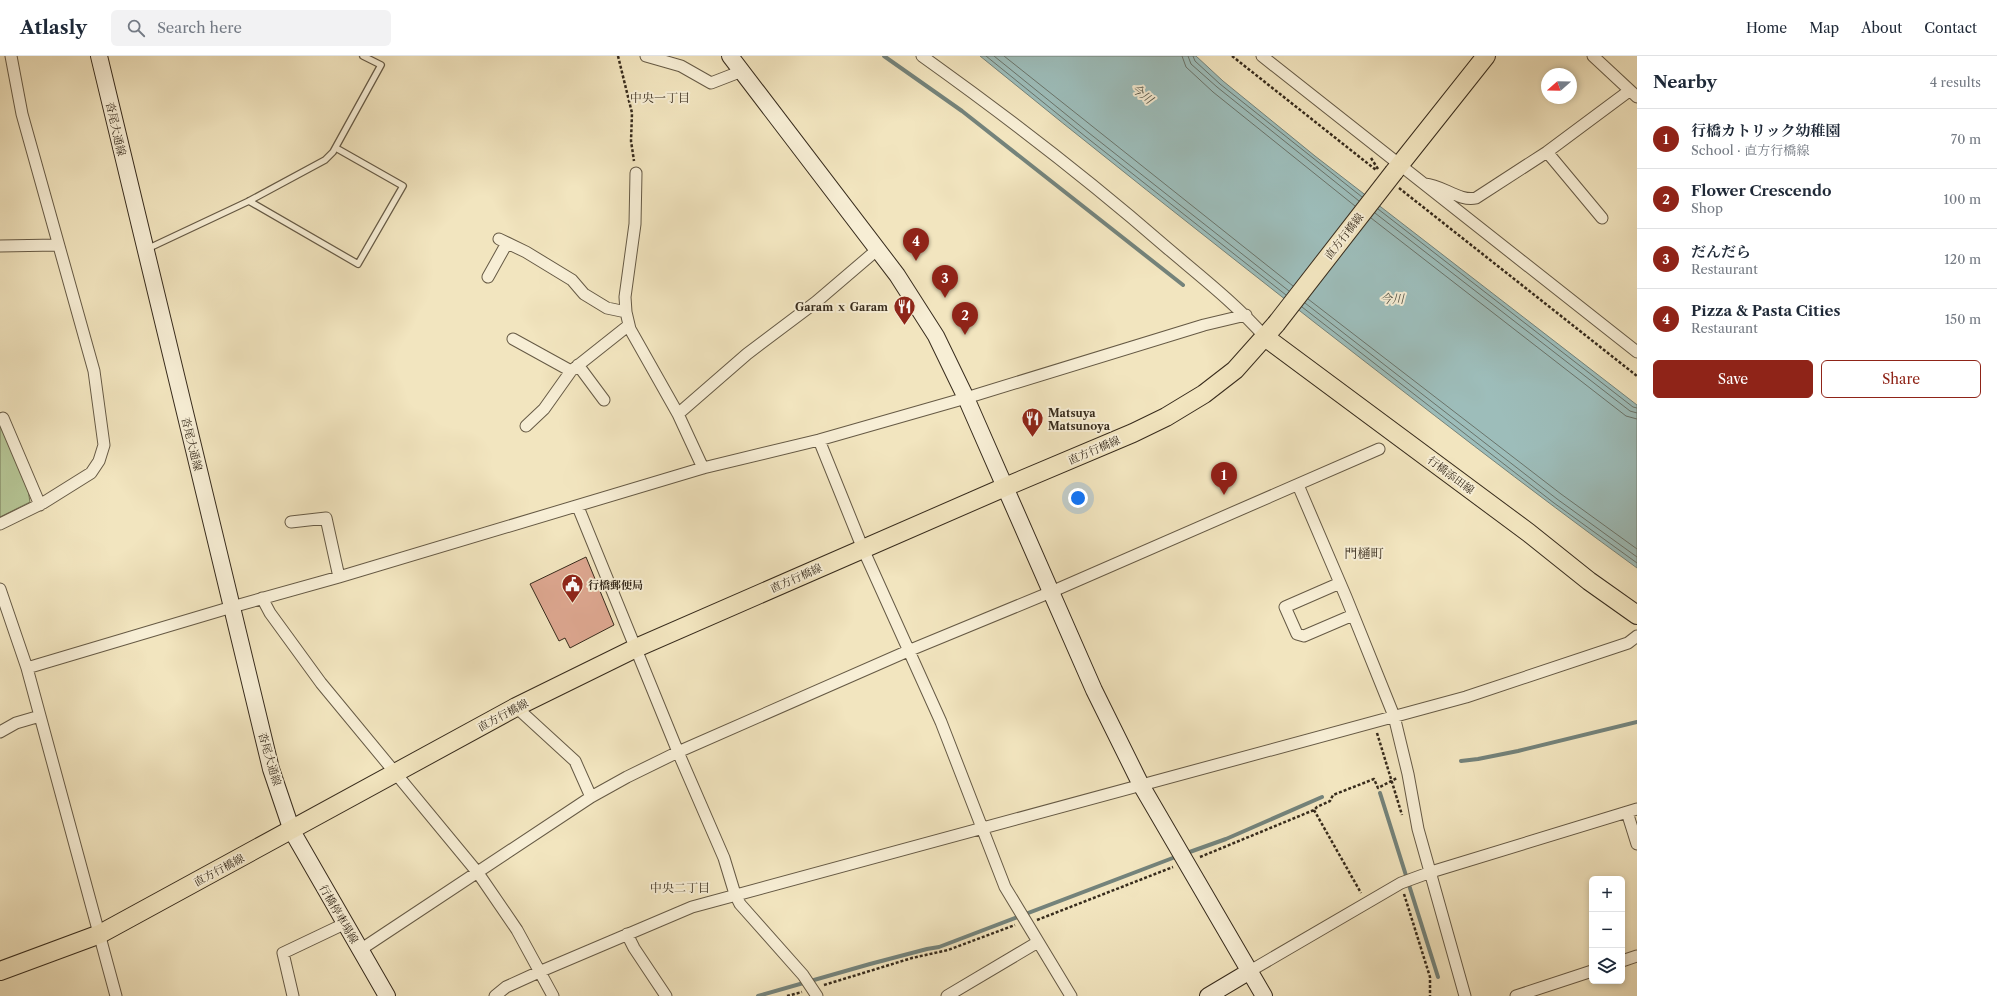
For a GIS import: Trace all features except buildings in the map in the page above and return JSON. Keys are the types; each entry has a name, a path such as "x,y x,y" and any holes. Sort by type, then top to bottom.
{"main road":[{"name":"直方行橋線","path":"0,971 100,934 516,707 636,648 1005,487 1133,433 1166,417 1204,394 1235,370 1271,330 1486,56"},
{"name":"行橋添田線","path":"1271,330 1589,581 1637,615"}],"street":[{"path":"0,524 40,505 91,474 99,461 104,445 94,371 57,244 52,220 22,114 12,56"},
{"name":"沓尾大通線","path":"99,56 271,769 292,830"},
{"path":"646,56 681,66 711,83 742,71"},
{"path":"730,56 897,275 936,336 966,398 1094,690 1141,785 1264,996"},
{"path":"922,56 1034,139 1146,229 1246,315 1271,330"},
{"path":"1262,56 1392,174 1422,184 1434,184 1471,199 1506,180 1633,94 1593,56"},
{"path":"1547,152 1602,218"},
{"path":"636,173 635,224 626,297 626,312 629,325 678,414 703,468"},
{"path":"1422,184 1637,352"},
{"path":"488,277 503,241 572,280 584,294 608,308 626,312"},
{"path":"0,246 57,244"},
{"path":"678,414 747,354 816,302 878,250"},
{"path":"28,668 262,598 578,507 703,468 819,440 966,398 1204,325 1246,315"},
{"path":"526,426 544,409 575,368 629,325"},
{"path":"513,338 575,368 604,400"},
{"path":"3,418 40,505"},
{"path":"819,440 863,549 941,722 1005,887 1071,996"},
{"path":"360,950 591,797 627,777 678,752 908,651 1051,592 1298,486 1379,449"},
{"path":"1298,486 1340,583 1394,716 1408,774 1418,829 1465,996"},
{"path":"578,507 678,752 724,858 735,894 740,904 803,975 815,992"},
{"path":"291,522 326,518 339,577"},
{"path":"1340,583 1285,607 1297,634 1304,636 1353,615"},
{"path":"0,589 28,668 116,996"},
{"path":"262,598 270,613 321,683 478,873 517,930 538,972 553,996"},
{"path":"495,996 506,988 538,972 692,907 735,894 1473,694 1628,643 1637,636"},
{"path":"516,707 575,761 591,797"},
{"path":"0,732 16,723 40,716"},
{"path":"1208,996 1401,883 1431,872 1632,811 1637,844"},
{"name":"行橋停車場線","path":"292,830 344,924 387,996"},
{"path":"293,996 283,953 344,924"},
{"path":"627,934 634,948 666,996"},
{"path":"947,996 1038,942"},
{"path":"1625,960 1637,956"},
{"path":"1516,996 1532,994 1589,972"}],"lane":[{"path":"145,250 249,201 325,160 336,148 381,65 363,56"},
{"path":"249,201 358,264 403,186 336,148"}],"path":[{"path":"618,56 632,113 631,141 636,173"},
{"path":"1232,56 1392,174 1637,376"},
{"path":"787,996 815,992 899,962 948,950 1013,926 1027,923 1186,863 1314,810 1330,801 1333,794 1374,779 1378,788 1408,774"},
{"path":"1314,810 1367,903"},
{"path":"1401,883 1430,978 1430,996"}],"green space":[{"path":"0,421 28,490 30,502 0,517"}],"water":[{"name":"今川","path":"980,56 1196,56 1223,81 1315,156 1637,405 1637,568 1515,477 1314,322 1104,157"}],"waterway":[{"path":"884,56 962,111 1183,285"},
{"path":"1461,761 1518,751 1637,722"},
{"path":"1380,793 1438,977"},
{"path":"1184,854 1226,839 1322,797"},
{"path":"758,996 870,964 939,947 1178,856"}],"place":[{"name":"Pizza & Pasta Cities","path":"916,261"},
{"name":"だんだら","path":"945,298"},
{"name":"Garam ｘ Garam","path":"904,326"},
{"name":"Flower Crescendo","path":"965,335"},
{"name":"Matsuya Matsunoya","path":"1033,438"},
{"name":"行橋カトリック幼稚園","path":"1224,495"},
{"name":"行橋郵便局","path":"573,604"}],"district":[{"name":"中央一丁目","path":"660,98"},
{"name":"門樋町","path":"1364,553"},
{"name":"中央二丁目","path":"680,888"}]}
